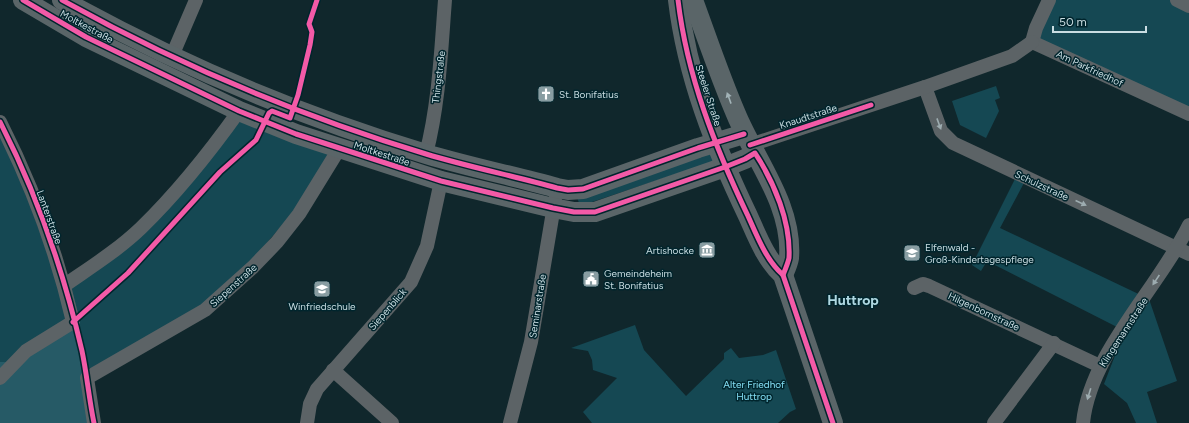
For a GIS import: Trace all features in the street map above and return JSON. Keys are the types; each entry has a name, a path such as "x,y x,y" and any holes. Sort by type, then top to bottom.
{"street":[{"name":"Moltkestraße","path":"23,0 86,37 239,111 296,134 440,181 553,208 574,212 595,212 745,159 750,144 716,142 583,189 568,190 557,188 426,154 294,108 172,56 102,22 62,0"},
{"path":"172,56 196,0"},
{"name":"Thingstraße","path":"426,154 430,138 441,54 445,0"},
{"name":"Steeler Straße","path":"678,0 688,59 724,167 762,246 778,271 783,275 833,423"},
{"name":"Steeler Straße","path":"693,0 750,144 764,166 773,187 787,228 789,259 783,275"},
{"path":"1032,42 1036,28 1049,0"},
{"path":"1177,0 1189,6"},
{"name":"Knaudtstraße","path":"750,144 925,87 1012,56 1032,42"},
{"name":"Am Parkfriedhof","path":"1032,42 1189,114"},
{"name":"Schulzstraße","path":"925,87 941,131 954,143 1184,250"},
{"path":"65,285 101,261 139,229 204,160 239,111"},
{"name":"Lanterstraße","path":"0,122 37,208 65,285 73,322 26,351 0,378"},
{"name":"Siepenstraße","path":"94,423 87,378 205,310 253,267 277,242 299,214 339,149"},
{"name":"Siepenblick","path":"307,423 308,410 312,397 333,370 410,282 427,246 440,181"},
{"name":"Seminarstraße","path":"510,423 531,342 557,188"},
{"path":"1184,250 1189,225"},
{"name":"Klingemannstraße","path":"1083,423 1088,396 1100,366 1184,250"},
{"name":"Hilgenbornstraße","path":"914,288 922,284 929,286 1054,343 1100,366"},
{"path":"994,423 1054,343"},
{"path":"333,370 392,423"}],"green space":[{"path":"1050,0 1175,0 1189,7 1189,113 1033,42"},
{"path":"996,86 1000,98 995,100 999,111 986,138 960,125 952,101"},
{"path":"239,112 336,149 295,210 248,265 201,306 92,369 85,366 65,285 140,229"},
{"path":"0,124 73,321 13,362 0,362"},
{"path":"710,149 715,161 580,206 577,197"},
{"path":"1016,177 1025,181 1000,228 1149,299 1177,381 1147,392 1157,423 1136,423 1127,403 1104,384 1121,340 1117,327 987,261 981,271 972,265"},
{"name":"Alter Friedhof Huttrop","path":"635,325 644,350 686,396 724,359 724,353 731,348 739,358 763,355 776,350 796,409 790,412 778,423 592,423 583,412 617,378 593,370 592,360 588,351 571,348"}],"shaded area":[{"path":"73,322 88,379 93,423 0,423 0,362 13,362"}],"cycle path":[{"path":"23,0 86,37 239,111 296,134 441,181 553,208 574,212 595,212 725,167 745,159 755,153 775,189 787,230 789,258 783,275"},
{"path":"62,0 194,67 240,87 332,123 426,154 557,188 568,190 583,189 698,148 744,134"},
{"path":"73,322 128,273 220,172 256,140 269,113 272,111 290,118 298,95 310,45 312,32 309,24 317,0"},
{"path":"678,0 688,56 704,111 724,164 762,247 783,275 833,423"},
{"path":"750,145 871,105"},
{"path":"0,122 26,177 58,263 82,351 94,423"}],"place":[{"name":"St. Bonifatius","path":"546,94"},
{"name":"Artishocke","path":"707,250"},
{"name":"Elfenwald - Groß-Kindertagespflege","path":"912,253"},
{"name":"Gemeindeheim St. Bonifatius","path":"591,279"},
{"name":"Winfriedschule","path":"322,289"}],"district":[{"name":"Huttrop","path":"853,300"}]}
